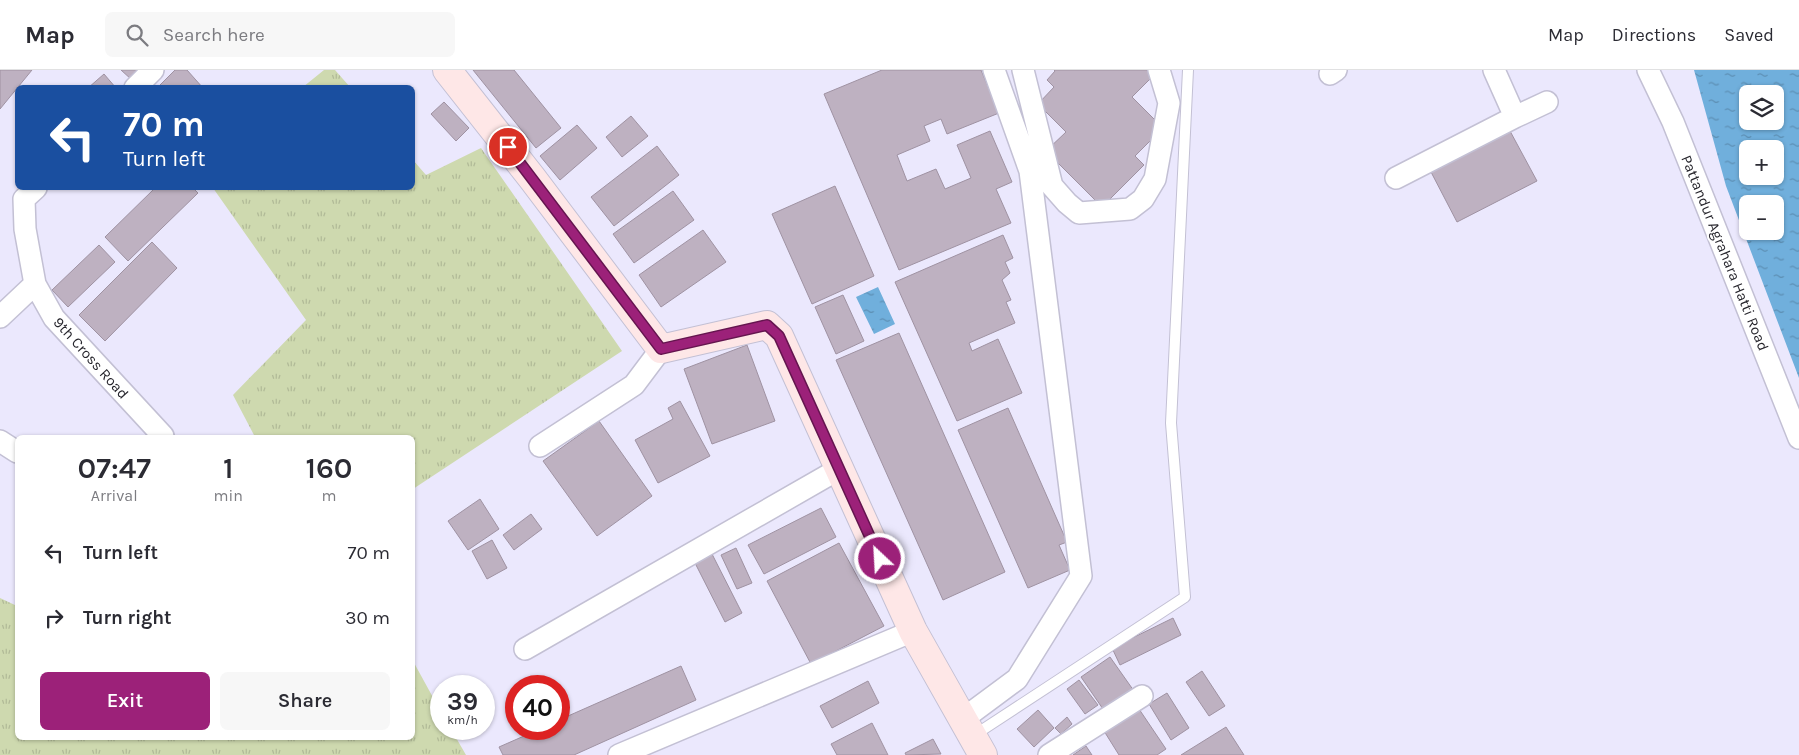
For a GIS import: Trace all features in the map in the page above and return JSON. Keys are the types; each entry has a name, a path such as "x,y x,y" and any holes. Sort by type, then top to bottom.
{"street":[{"path":"138,85 152,70"},
{"path":"447,70 532,178 661,349"},
{"path":"540,446 634,385 661,349 767,325 779,336 913,631 973,737 1017,679 1081,576 1030,171 994,70"},
{"path":"1023,70 1052,186 1066,203 1079,213 1130,209 1144,199 1156,179 1169,103 1159,70"},
{"path":"1494,70 1515,117"},
{"name":"Pattandur Agrahara Hatti Road","path":"1648,70 1673,122 1799,438"},
{"path":"1396,178 1548,102"},
{"name":"9th Cross Road","path":"34,190 24,199 25,228 35,284 54,318 162,435"},
{"path":"0,317 35,284"},
{"path":"525,649 839,469"},
{"path":"619,755 913,631"},
{"path":"1049,755 1142,696"}],"lane":[{"path":"973,737 1186,597 1171,423 1188,70"}],"green space":[{"path":"324,70 335,70 348,85 305,85"},
{"path":"481,148 622,351 415,488 415,435 254,435 233,395 306,320 214,190 415,190 415,162 426,175"},
{"path":"0,598 15,605 15,740 415,740 415,665 430,692 430,740 457,740 466,755 0,755"}],"water":[{"path":"1694,70 1799,70 1799,378 1747,240 1784,240 1784,195 1739,195 1739,220 1726,186"},
{"path":"878,287 895,324 874,334 856,297"}],"building":[{"path":"0,70 32,70 20,85 15,85 15,91 0,109"},
{"path":"121,70 142,70 132,80"},
{"path":"175,70 187,70 200,85 160,85"},
{"path":"473,70 514,70 561,128 536,148"},
{"path":"882,70 981,70 999,113 947,134 941,119 924,126 930,141 897,155 907,181 936,169 945,189 971,178 957,145 990,131 1012,182 996,189 1011,223 899,270 824,94"},
{"path":"1054,70 1158,71 1132,97 1163,128 1135,156 1144,165 1102,207 1046,151 1066,132 1038,104 1054,87 1047,80"},
{"path":"104,74 113,85 91,85"},
{"path":"444,102 469,128 456,141 431,114"},
{"path":"631,116 648,136 622,157 606,137"},
{"path":"577,125 597,148 560,180 540,156"},
{"path":"1510,131 1537,181 1457,222 1431,172"},
{"path":"657,146 679,175 614,226 591,197"},
{"path":"835,186 874,276 812,304 772,214"},
{"path":"153,190 195,190 198,193 128,261 105,237"},
{"path":"673,191 694,220 634,263 613,234"},
{"path":"703,230 726,262 661,307 639,275"},
{"path":"1003,235 1013,258 1005,262 1010,273 1002,280 1011,300 1006,302 1015,323 969,343 972,351 998,339 1022,393 957,421 895,282"},
{"path":"152,242 177,268 105,341 79,315"},
{"path":"99,245 115,262 68,307 52,290"},
{"path":"843,295 864,341 836,354 815,307"},
{"path":"899,333 1005,572 943,600 836,360"},
{"path":"747,345 775,421 712,444 684,369"},
{"path":"680,401 710,456 658,483 635,440 673,419 668,408"},
{"path":"1008,408 1067,542 1059,545 1070,570 1028,588 958,430"},
{"path":"599,421 652,496 597,536 543,461"},
{"path":"480,499 499,529 468,550 448,521"},
{"path":"821,508 836,537 764,574 748,545"},
{"path":"531,514 542,529 514,550 503,535"},
{"path":"492,540 507,568 487,579 472,551"},
{"path":"839,543 884,626 811,664 767,581"},
{"path":"736,548 752,583 737,589 721,555"},
{"path":"712,554 742,613 725,622 695,563"},
{"path":"1173,618 1181,635 1120,665 1112,648"},
{"path":"1110,657 1134,691 1105,712 1081,677"},
{"path":"681,666 696,700 574,755 503,755 499,747 515,740 570,740 570,715"},
{"path":"1202,671 1225,706 1209,716 1186,682"},
{"path":"1079,680 1098,705 1085,714 1067,689"},
{"path":"868,681 879,703 832,728 820,706"},
{"path":"1167,693 1189,728 1171,740 1149,704"},
{"path":"1139,709 1166,749 1157,755 1119,755 1104,731"},
{"path":"1038,710 1054,728 1034,747 1017,729"},
{"path":"1067,717 1072,724 1061,734 1055,728"},
{"path":"872,723 888,755 837,755 831,744"},
{"path":"1226,727 1244,755 1181,755"},
{"path":"933,739 941,754 906,755 905,753"},
{"path":"1086,746 1092,755 1073,755"}],"route":[{"path":"508,147 661,349 767,325 779,336 880,559"}]}
